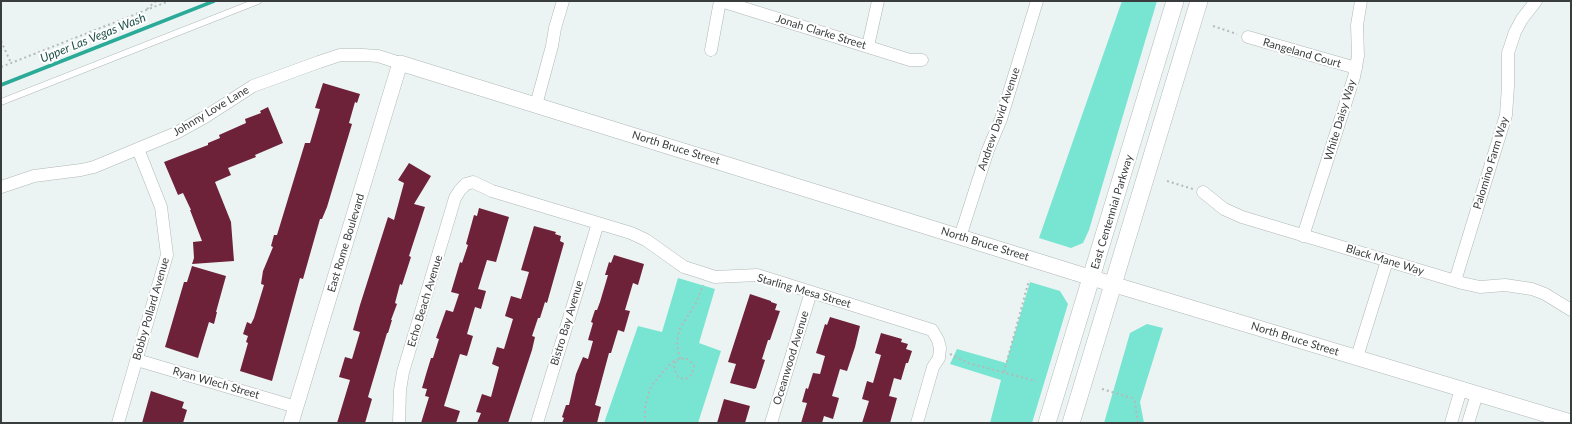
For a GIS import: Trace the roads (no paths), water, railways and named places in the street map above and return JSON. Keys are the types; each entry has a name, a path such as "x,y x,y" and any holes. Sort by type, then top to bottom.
{"main road":[{"name":"East Centennial Parkway","path":"1047,423 1175,1"},
{"name":"East Centennial Parkway","path":"1072,423 1199,1"}],"street":[{"path":"536,105 552,46 554,28 563,1"},
{"path":"711,50 721,1"},
{"name":"Jonah Clarke Street","path":"721,1 910,60 922,60"},
{"path":"868,46 878,1"},
{"name":"Andrew David Avenue","path":"960,237 988,150 1001,119 1037,1"},
{"name":"White Daisy Way","path":"1303,236 1356,68 1358,56 1358,13 1361,1"},
{"name":"Palomino Farm Way","path":"1455,281 1506,115 1508,53 1515,32 1522,19 1536,1"},
{"name":"Rangeland Court","path":"1248,37 1356,68"},
{"name":"Johnny Love Lane","path":"1,188 34,176 81,170 138,149 189,126 253,86 340,55 378,56 400,63"},
{"name":"North Bruce Street","path":"400,63 1114,285 1571,422"},
{"name":"East Rome Boulevard","path":"291,423 400,63"},
{"name":"Bobby Pollard Avenue","path":"118,423 167,255 160,207 138,149"},
{"name":"Starling Mesa Street","path":"466,184 473,182 492,191 631,233 646,240 684,266 715,277 757,275 932,330 938,340 940,348 939,358 933,367 917,423"},
{"name":"Echo Beach Avenue","path":"399,423 400,390 403,372 455,198 466,184"},
{"name":"Black Mane Way","path":"1203,192 1216,204 1232,214 1455,281 1480,286 1506,285 1532,289 1545,294 1571,310"},
{"name":"Bistro Bay Avenue","path":"538,423 598,223"},
{"path":"1357,357 1387,261"},
{"name":"Oceanwood Avenue","path":"771,423 811,292"},
{"name":"Ryan Wlech Street","path":"137,360 296,407"},
{"path":"1451,423 1461,389"},
{"path":"1468,423 1477,394"}],"lane":[{"path":"1,102 258,1"}],"waterway":[{"name":"Upper Las Vegas Wash","path":"1,85 214,1"}]}
